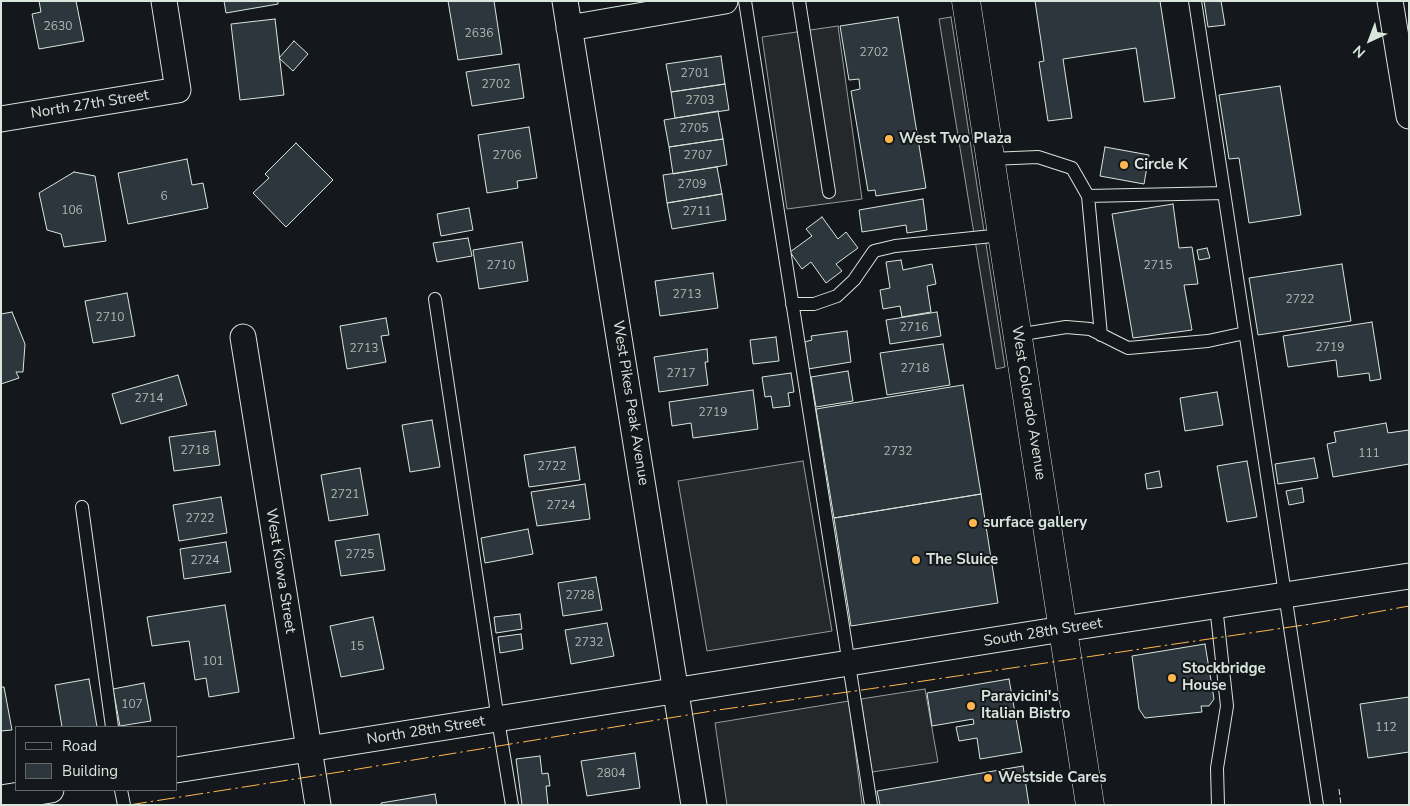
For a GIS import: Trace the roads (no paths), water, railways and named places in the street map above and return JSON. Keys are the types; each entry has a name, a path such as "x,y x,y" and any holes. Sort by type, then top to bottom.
{"main road":[{"name":"West Colorado Avenue","path":"966,1 1090,805"}],"street":[{"name":"North 27th Street","path":"1,119 178,90 164,1"},
{"name":"West Pikes Peak Avenue","path":"564,1 694,805"},
{"path":"569,28 724,1"},
{"path":"1390,1 1409,116"},
{"name":"West Kiowa Street","path":"243,337 318,805"},
{"name":"South 28th Street","path":"677,691 1409,576"},
{"name":"North 28th Street","path":"178,770 677,691"},
{"path":"1,798 45,791"}],"lane":[{"path":"745,1 871,805"},
{"path":"799,1 829,192"},
{"path":"1195,1 1317,805"},
{"path":"990,159 1038,157 1072,168 1088,196 1101,335"},
{"path":"1088,196 1224,193"},
{"path":"792,304 814,304 837,296 854,280 874,251 895,246 1002,235"},
{"path":"435,299 512,805"},
{"path":"1017,335 1066,327 1090,329 1128,348 1208,341 1246,333"},
{"path":"82,506 112,726"},
{"path":"1216,606 1228,706 1217,768 1218,805"},
{"path":"121,791 124,805"}],"place":[{"name":"West Two Plaza","path":"889,139"},
{"name":"Circle K","path":"1124,165"},
{"name":"surface gallery","path":"973,523"},
{"name":"The Sluice","path":"916,560"},
{"name":"Stockbridge House","path":"1172,678"},
{"name":"Paravicini's Italian Bistro","path":"971,706"},
{"name":"Westside Cares","path":"988,778"}]}
